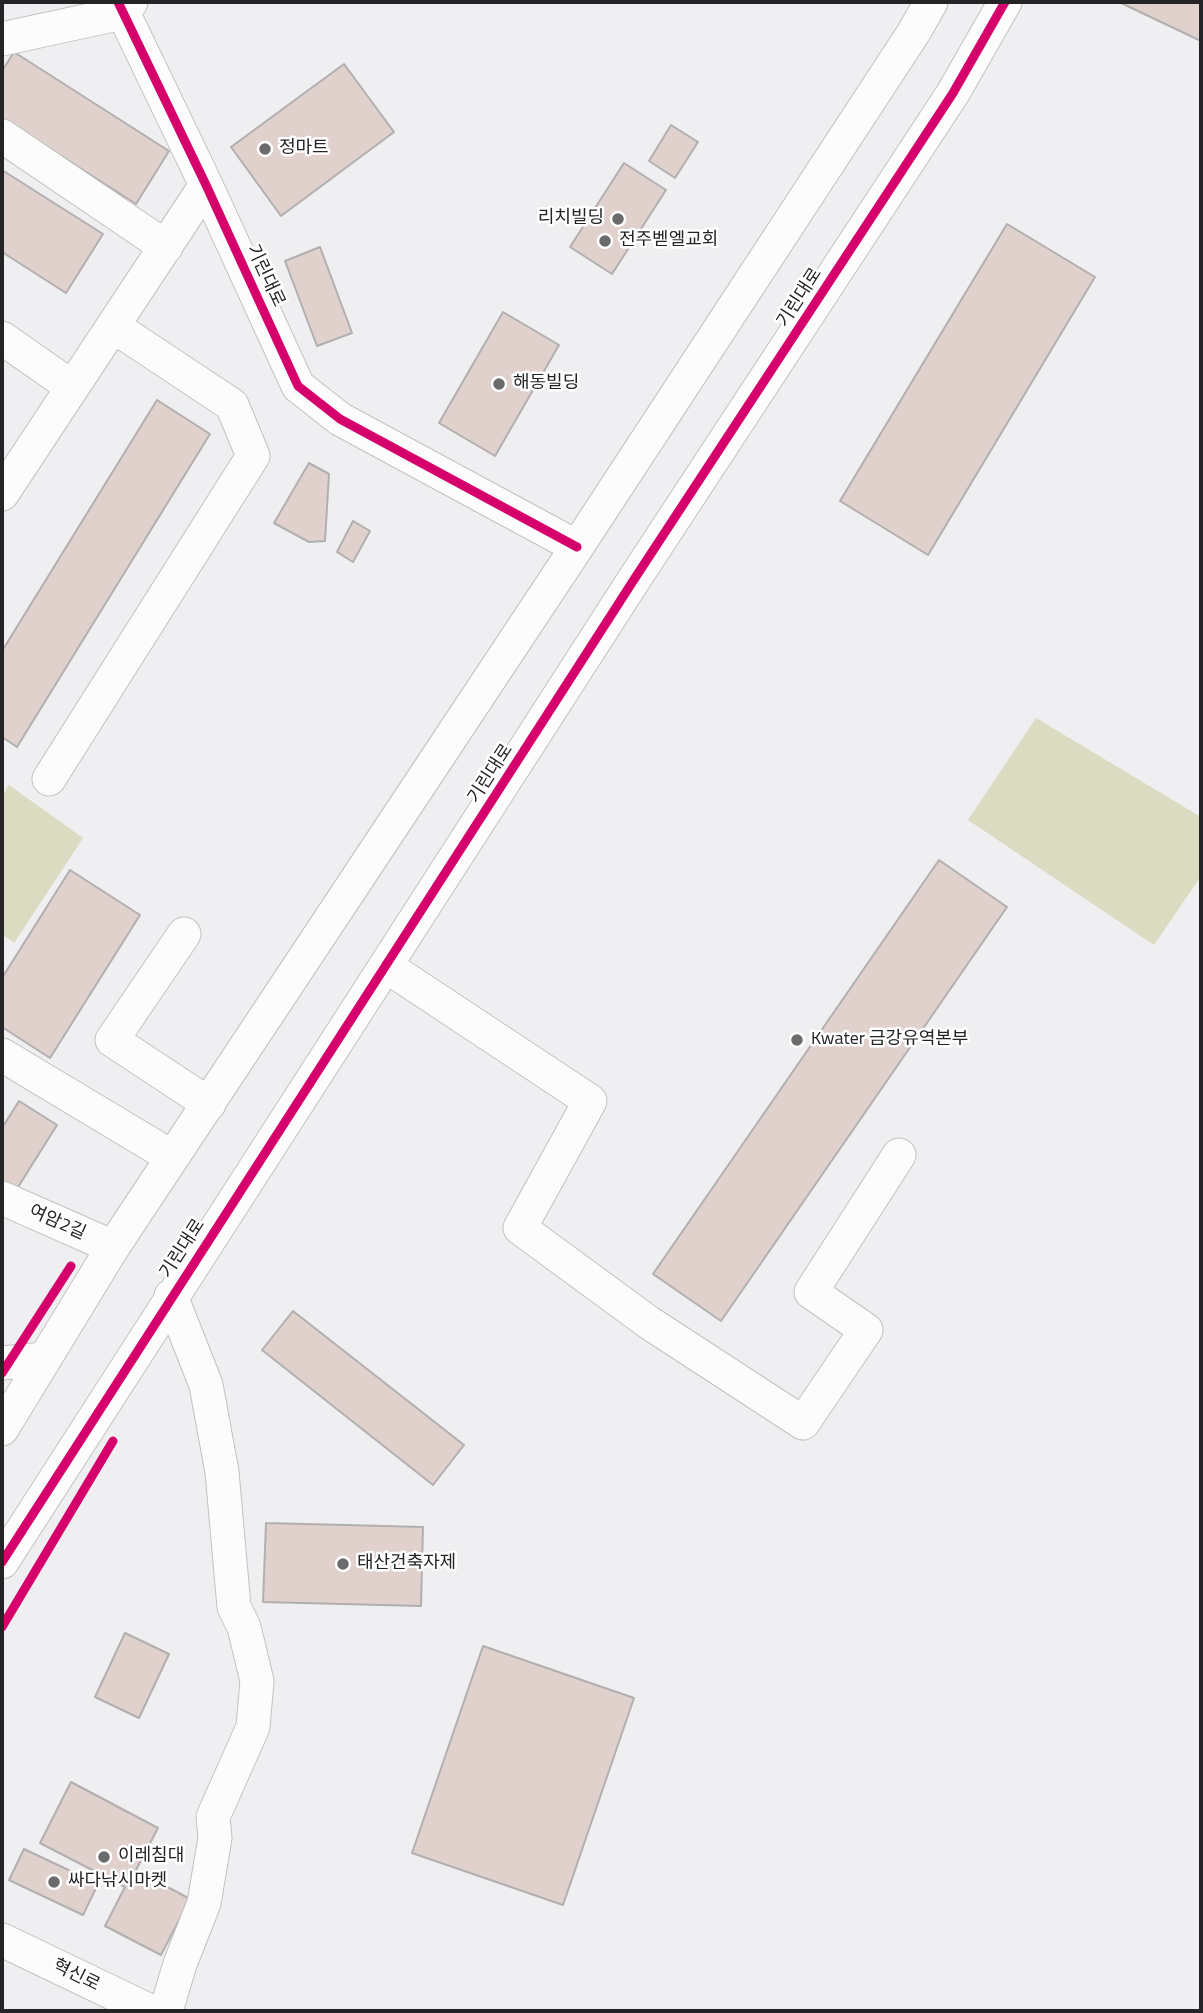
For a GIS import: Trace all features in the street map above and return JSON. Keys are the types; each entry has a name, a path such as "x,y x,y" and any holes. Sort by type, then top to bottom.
{"street":[{"path":"2,1429 113,1247 577,547 931,2"},
{"name":"기린대로","path":"2,1562 635,578 953,93 1005,2"},
{"path":"2,39 123,6"},
{"name":"기린대로","path":"123,6 298,387 340,419 577,547"},
{"path":"2,136 166,247"},
{"path":"2,494 206,185"},
{"path":"50,779 253,456 232,405 113,326"},
{"path":"2,338 72,387"},
{"path":"184,934 112,1040 209,1104"},
{"path":"386,966 590,1101 520,1228 648,1322 803,1423 866,1330 811,1292 899,1155"},
{"path":"2,1055 172,1157"},
{"name":"여암2길","path":"2,1198 113,1247"},
{"path":"166,2011 180,1964 204,1903 215,1838 213,1817 253,1727 257,1681 244,1627 234,1607 222,1472 206,1385 171,1296"},
{"path":"2,1363 44,1359"},
{"name":"혁신로","path":"2,1940 150,2011"}],"green space":[{"path":"1036,718 1201,817 1201,876 1154,945 968,820"},
{"path":"9,785 83,838 14,943 2,934 2,796"}],"building":[{"path":"1119,2 1201,2 1201,41"},
{"path":"14,52 169,151 136,204 2,118 2,71"},
{"path":"344,64 394,132 281,216 231,147"},
{"path":"671,125 698,142 675,178 649,161"},
{"name":"리치빌딩","path":"624,163 666,190 612,274 570,247"},
{"path":"2,170 103,234 66,293 2,252"},
{"path":"1007,224 1095,277 928,555 840,501"},
{"path":"320,247 352,333 317,346 285,261"},
{"name":"해동빌딩","path":"503,312 559,345 495,456 439,423"},
{"path":"157,400 210,434 17,747 2,737 2,651"},
{"path":"309,463 329,474 325,541 309,542 274,523"},
{"path":"353,521 370,531 353,562 337,552"},
{"path":"939,860 1007,907 721,1321 653,1274"},
{"path":"70,870 140,915 50,1058 2,1027 2,978"},
{"path":"19,1101 57,1125 15,1192 2,1184 2,1128"},
{"path":"293,1311 464,1445 433,1485 262,1350"},
{"name":"태산건축자제","path":"266,1523 423,1527 421,1606 263,1602"},
{"path":"125,1633 169,1654 139,1718 95,1697"},
{"path":"483,1646 634,1698 563,1905 412,1853"},
{"name":"이레침대","path":"71,1782 158,1828 136,1870 190,1899 161,1955 105,1926 125,1887 40,1843"},
{"name":"싸다낚시마켓","path":"24,1849 98,1884 83,1915 9,1880"}],"cycle path":[{"path":"118,2 298,386 340,419 577,547"},
{"path":"2,1562 635,578 953,93 1005,2"},
{"path":"2,1373 71,1266"},
{"path":"2,1627 113,1441"}],"place":[{"name":"정마트","path":"265,149"},
{"name":"리치빌딩","path":"618,219"},
{"name":"전주벧엘교회","path":"605,241"},
{"name":"해동빌딩","path":"499,384"},
{"name":"Kwater 금강유역본부","path":"797,1040"},
{"name":"태산건축자제","path":"343,1564"},
{"name":"이레침대","path":"104,1857"},
{"name":"싸다낚시마켓","path":"54,1882"}]}
